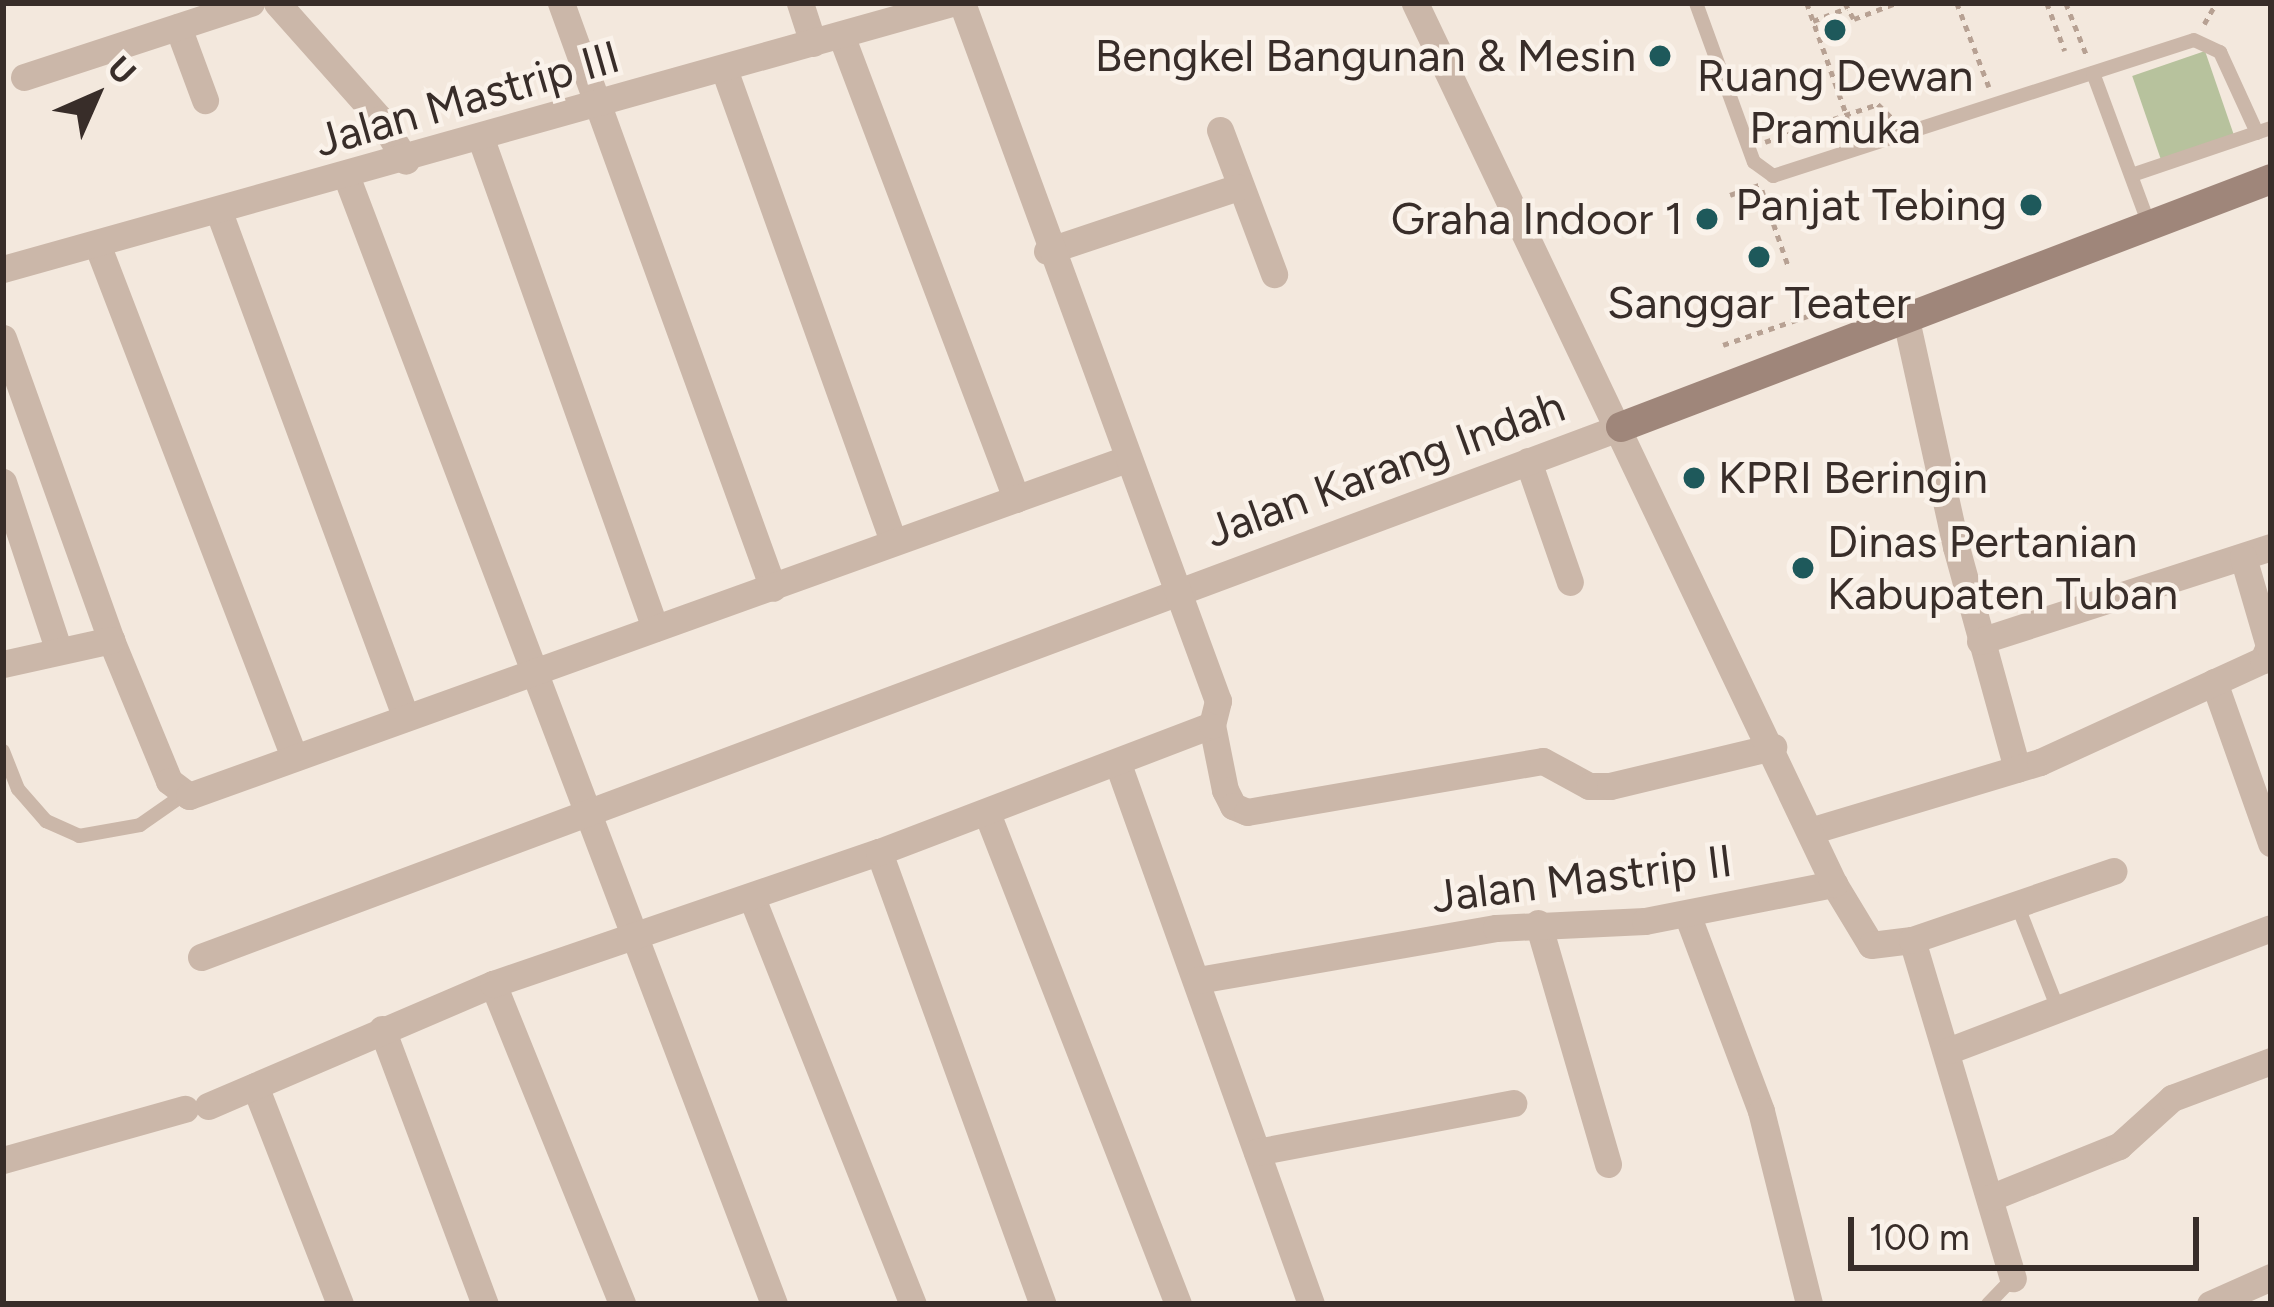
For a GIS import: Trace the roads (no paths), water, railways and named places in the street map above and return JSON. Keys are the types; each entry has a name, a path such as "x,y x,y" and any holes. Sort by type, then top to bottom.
{"street":[{"path":"25,77 251,3"},
{"path":"277,3 380,119 406,161"},
{"path":"560,3 773,588"},
{"path":"800,3 827,39 1016,500"},
{"name":"Jalan Mastrip III","path":"3,269 346,178 952,3"},
{"path":"962,3 1047,251 1218,701 1212,725 1225,790 1247,812 1543,761 1589,786 1610,786 1773,747"},
{"path":"1415,3 1621,427 1834,884 1871,945 1912,940 2113,871"},
{"path":"178,27 205,100"},
{"path":"724,69 893,541"},
{"path":"1220,130 1274,274"},
{"path":"481,139 656,628"},
{"path":"346,178 774,1304"},
{"path":"1621,427 2271,179"},
{"path":"1047,251 1238,187"},
{"path":"219,212 404,713"},
{"path":"97,244 294,757"},
{"path":"1905,315 1980,641 2017,769"},
{"path":"3,338 15,405 169,782 183,795 1124,460"},
{"name":"Jalan Karang Indah","path":"200,958 1621,427"},
{"path":"1528,461 1570,582"},
{"path":"3,482 59,651"},
{"path":"1980,641 2271,548"},
{"path":"1810,831 2017,769 2214,682 2270,652 2243,556"},
{"path":"3,664 111,640"},
{"path":"2214,682 2271,843"},
{"path":"3,1160 255,1086 493,985 752,898 1212,725"},
{"path":"1118,764 1310,1304"},
{"path":"987,813 1178,1304"},
{"path":"879,852 1042,1304"},
{"name":"Jalan Mastrip II","path":"1198,980 1538,923 1687,914 1834,884"},
{"path":"752,898 913,1304"},
{"path":"1687,914 1761,1111 1809,1304"},
{"path":"1538,923 1608,1164"},
{"path":"1950,1050 2271,928"},
{"path":"1912,940 1950,1050 2013,1278"},
{"path":"493,985 622,1304"},
{"path":"382,1029 485,1304"},
{"path":"1992,1197 2119,1146 2172,1098 2271,1061"},
{"path":"255,1086 340,1304"},
{"path":"1257,1152 1513,1103"},
{"path":"2220,1302 2271,1277"}],"lane":[{"path":"1696,3 1751,155 1781,177 2194,40 2220,52 2264,130 2132,175"},
{"path":"2093,73 2149,224"},
{"path":"3,751 19,789 46,821 79,836 140,825 183,795"},
{"path":"2017,904 2058,1010"},
{"path":"1988,1304 2013,1278"}],"place":[{"name":"Ruang Dewan Pramuka","path":"1835,30"},
{"name":"Bengkel Bangunan & Mesin","path":"1660,56"},
{"name":"Panjat Tebing","path":"2031,205"},
{"name":"Graha Indoor 1","path":"1707,219"},
{"name":"Sanggar Teater","path":"1759,257"},
{"name":"KPRI Beringin","path":"1694,478"},
{"name":"Dinas Pertanian Kabupaten Tuban","path":"1803,568"}]}
